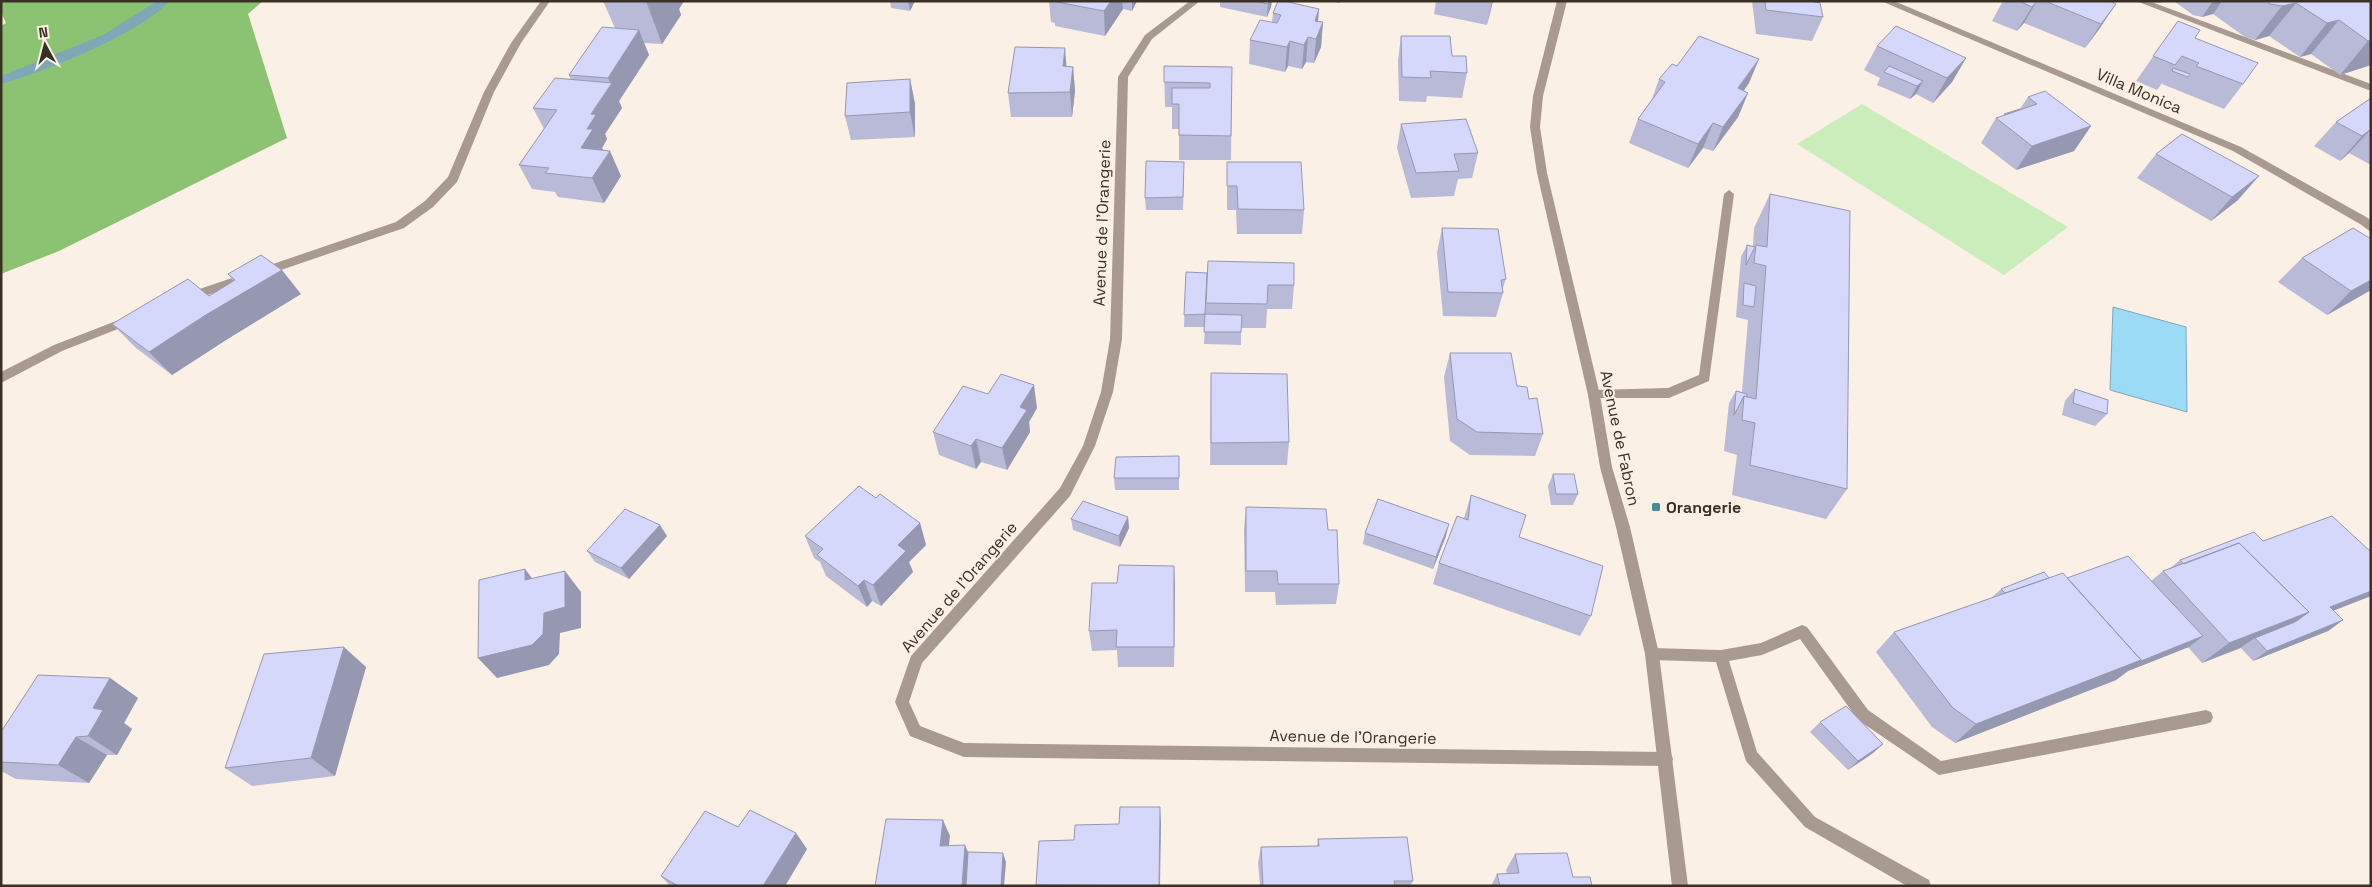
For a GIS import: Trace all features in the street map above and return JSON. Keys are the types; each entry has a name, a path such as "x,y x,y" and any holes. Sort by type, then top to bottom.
{"street":[{"path":"174,303 400,225 429,204 453,179 489,92 516,43 546,1"},
{"name":"Avenue de l'Orangerie","path":"1196,1 1148,37 1123,78 1116,339 1107,392 1089,446 1065,492 916,660 902,702 916,731 964,750 1666,759"},
{"name":"Avenue de Fabron","path":"1562,1 1538,96 1534,127 1542,172 1594,395 1606,466 1623,527 1652,654 1680,886"},
{"name":"Villa Monica","path":"1885,1 2237,149 2364,221 2371,228"},
{"path":"2140,1 2371,88"},
{"path":"1594,395 1669,393 1705,378 1729,194"},
{"path":"1,378 58,348 138,317"},
{"path":"1652,654 1721,656 1762,650 1802,631 1863,715 1939,768 2206,717"},
{"path":"1721,656 1751,756 1810,822 1923,886"}],"green space":[{"path":"1,1 263,1 248,14 287,138 59,251 1,274 1,26 6,23 1,12"},
{"path":"1862,104 2068,227 2004,275 1797,144"}],"water":[{"path":"2113,307 2186,327 2187,412 2110,390"}],"building":[{"path":"1052,1 1111,1 1104,11"},
{"path":"1255,1 1269,1 1268,4"},
{"path":"1278,1 1319,9 1315,21 1323,22 1316,39 1308,37 1304,45 1290,41 1287,47 1250,40 1260,20 1277,23 1281,15 1273,13"},
{"path":"1765,1 1810,1 1820,3 1823,17 1766,10"},
{"path":"2019,1 2037,1 2032,7"},
{"path":"2045,1 2110,1 2116,4 2101,24"},
{"path":"2267,1 2371,1 2371,40 2368,41 2339,20 2327,23 2296,3 2282,6 2270,4"},
{"path":"2178,21 2200,30 2195,38 2258,63 2243,84 2196,66 2199,63 2182,56 2175,65 2153,56"},
{"path":"1896,26 1966,58 1947,78 1877,46"},
{"path":"602,27 639,30 608,78 569,75"},
{"path":"1401,36 1450,36 1452,56 1466,56 1467,73 1430,71 1431,78 1402,77"},
{"path":"1699,36 1759,59 1738,88 1748,93 1723,127 1713,123 1698,144 1638,119 1665,82 1659,79 1672,64 1677,66"},
{"path":"1015,47 1065,48 1063,66 1073,67 1070,92 1008,93"},
{"path":"1164,66 1232,67 1231,136 1179,135 1179,104 1172,104 1172,88 1210,88 1210,83 1164,82"},
{"path":"1889,66 1923,81 1917,86 1884,72"},
{"path":"2173,68 2190,74 2188,77 2172,71"},
{"path":"555,78 612,83 591,114 596,115 587,129 593,129 581,148 610,151 592,178 545,173 549,168 519,165 557,110 533,108"},
{"path":"910,79 910,112 845,116 847,83"},
{"path":"2045,91 2091,126 2032,146 1996,118 2037,104 2028,97"},
{"path":"2371,98 2371,129 2362,136 2336,122"},
{"path":"1466,119 1478,153 1454,154 1459,171 1416,173 1401,124"},
{"path":"2182,134 2259,176 2232,197 2156,154"},
{"path":"1146,161 1184,162 1183,197 1145,198"},
{"path":"1227,162 1301,162 1304,210 1238,209 1237,186 1227,186"},
{"path":"1770,194 1850,211 1847,489 1750,465 1755,423 1742,420 1744,396 1756,399 1766,266 1754,263 1756,245 1767,247"},
{"path":"1442,228 1498,229 1506,279 1501,280 1503,293 1448,292"},
{"path":"2353,228 2371,239 2371,280 2351,291 2302,258"},
{"path":"1747,245 1755,247 1746,265"},
{"path":"261,255 282,270 204,316 149,352 112,324 188,279 209,296 235,280 228,274"},
{"path":"1208,261 1294,263 1294,285 1268,285 1267,304 1206,303"},
{"path":"1186,272 1207,273 1205,314 1184,315"},
{"path":"1744,283 1756,286 1754,307 1743,305"},
{"path":"1205,314 1242,315 1241,332 1204,332"},
{"path":"1450,353 1511,353 1517,386 1527,387 1529,399 1537,398 1543,434 1477,432 1457,419"},
{"path":"1211,373 1287,374 1289,442 1211,443"},
{"path":"1001,374 1034,385 1020,407 1027,410 1002,448 976,439 971,446 933,432 963,386 988,394"},
{"path":"2075,389 2108,400 2107,414 2073,403"},
{"path":"1736,391 1747,394 1747,397 1744,396 1734,415"},
{"path":"1179,456 1179,478 1114,478 1116,457"},
{"path":"1553,474 1574,474 1578,494 1556,494"},
{"path":"859,486 876,498 880,494 920,523 898,545 906,551 873,585 864,580 858,586 817,555 823,549 805,536"},
{"path":"1471,495 1526,515 1519,537 1603,566 1591,616 1439,563 1457,516 1468,520"},
{"path":"1378,499 1449,524 1436,557 1365,533"},
{"path":"1083,501 1128,517 1119,536 1071,519"},
{"path":"1246,507 1326,509 1328,530 1337,530 1339,584 1278,584 1277,571 1246,571"},
{"path":"625,509 660,525 621,568 587,551"},
{"path":"2332,516 2371,552 2371,591 2330,607 2343,620 2267,651 2255,638 2295,622 2309,612 2239,543 2184,564 2180,560 2254,532 2263,541"},
{"path":"2239,543 2309,612 2229,643 2163,571"},
{"path":"2128,556 2203,636 2141,661 2067,578"},
{"path":"1119,565 1174,566 1174,647 1116,647 1117,630 1089,631 1092,583 1117,583"},
{"path":"525,569 525,580 565,571 565,607 544,613 543,634 532,645 478,658 479,580"},
{"path":"2044,572 2049,578 2005,593 2001,589"},
{"path":"2063,573 2141,660 1976,724 1953,708 1894,632"},
{"path":"344,647 311,758 225,768 264,654"},
{"path":"38,675 110,678 93,708 103,710 88,736 76,737 58,765 1,762 1,732"},
{"path":"1846,706 1883,744 1858,761 1820,722"},
{"path":"1120,807 1160,807 1159,886 1036,885 1039,841 1074,840 1075,825 1119,824"},
{"path":"750,810 796,833 763,886 678,886 661,876 705,811 738,827"},
{"path":"886,819 943,820 940,846 965,845 962,886 875,886"},
{"path":"1407,837 1413,881 1394,881 1395,886 1263,886 1261,847 1319,846 1318,839"},
{"path":"968,852 1003,853 1001,886 966,886"},
{"path":"1567,853 1573,877 1590,877 1592,886 1500,886 1497,874 1519,873 1515,854"}],"waterway":[{"path":"1,80 107,38 146,15 164,1"}],"place":[{"name":"Orangerie","path":"1656,507"}]}
